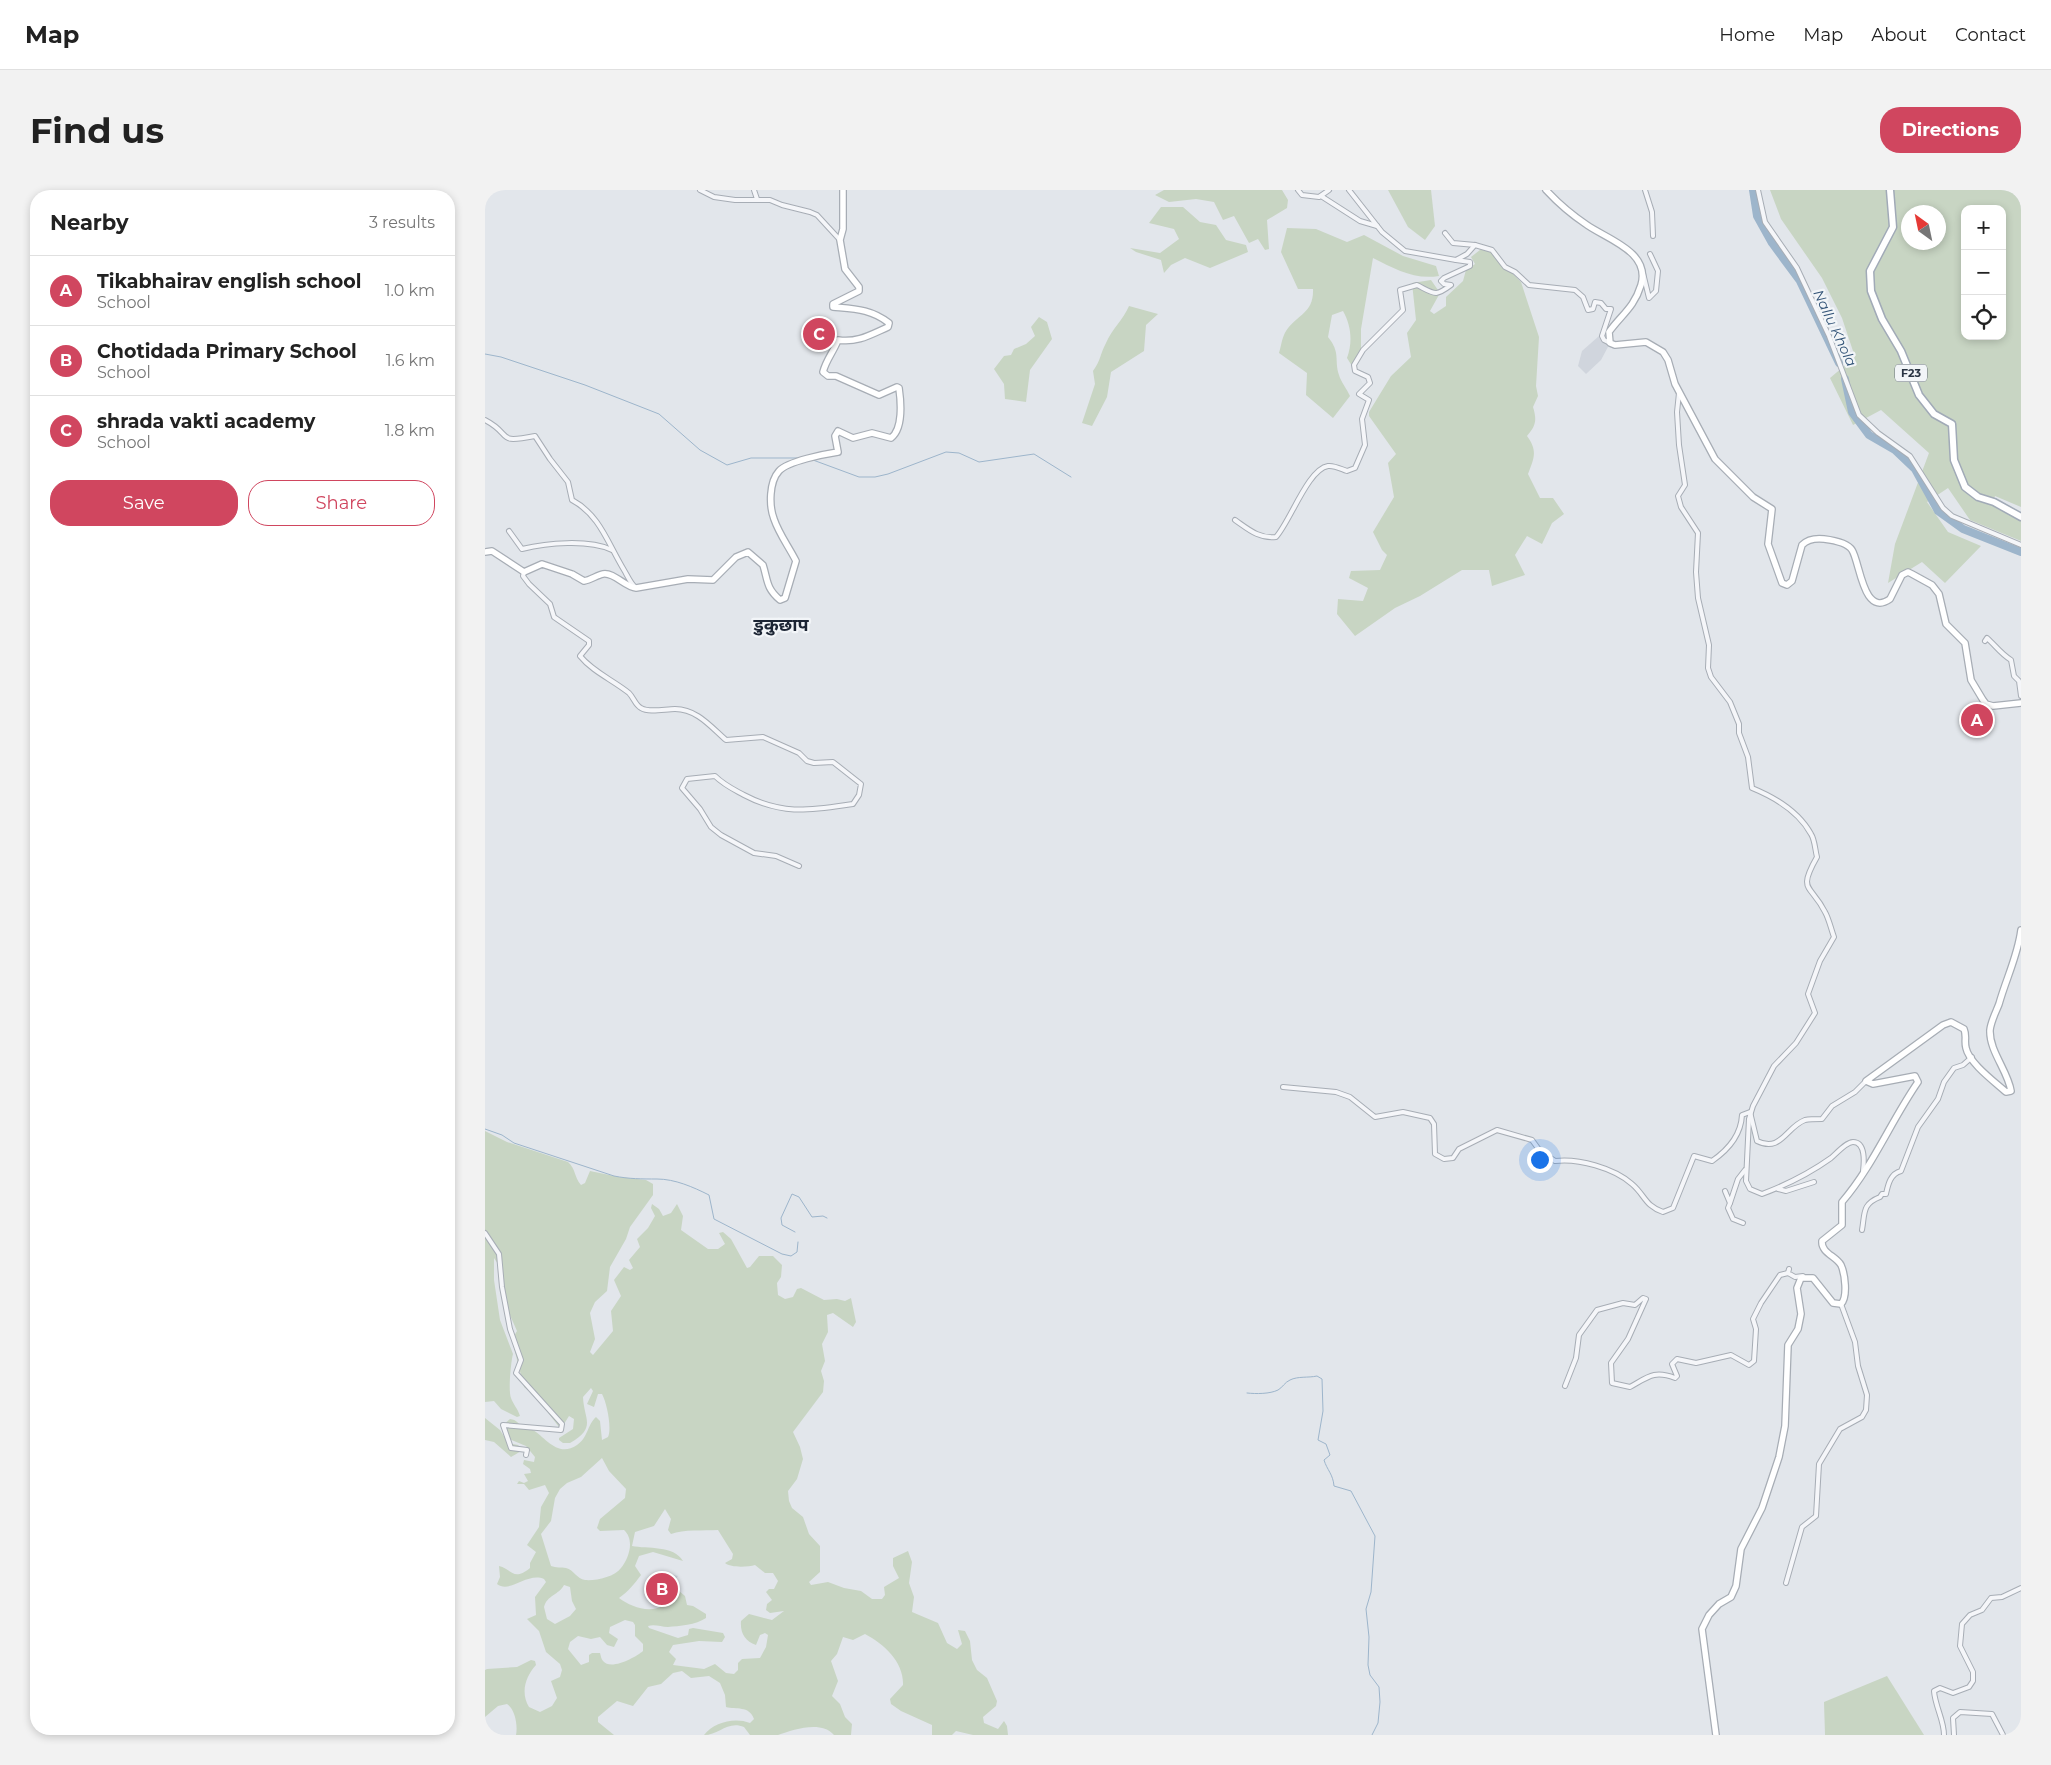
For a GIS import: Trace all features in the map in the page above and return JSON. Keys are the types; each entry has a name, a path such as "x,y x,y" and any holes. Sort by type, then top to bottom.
{"main road":[{"name":"F23","path":"1890,190 1893,228 1870,270 1871,291 1882,318 1901,351 1919,395 1929,410 1952,424 1954,460 1965,487 1978,497 1994,502 2021,517"}],"street":[{"path":"700,190 714,197 728,199 771,200 817,215 840,240"},
{"path":"754,190 757,199"},
{"path":"524,572 542,564 572,574 584,581 601,574 609,574 631,588 639,588 688,579 713,580 736,557 748,552 764,566 765,578 769,588 778,599 783,599 796,561 773,516 772,486 779,470 806,459 838,452 835,436 838,432 853,438 872,433 891,438 895,434 903,409 899,388 897,387 879,395 836,376 828,376 823,372 825,362 833,353 838,340 851,342 858,340 888,327 889,323 877,314 867,310 833,307 833,304 859,291 859,287 845,270 840,240 843,229 843,190"},
{"path":"1298,190 1301,195 1321,196 1360,221 1377,226"},
{"path":"1321,196 1329,190"},
{"path":"1235,520 1257,535 1266,538 1276,537 1283,530 1288,515 1302,496 1307,483 1322,468 1331,465 1347,471 1355,468 1365,445 1362,419 1369,400 1359,394 1370,383 1368,377 1355,371 1354,365 1363,350 1403,310 1400,290 1417,285 1435,295 1439,294 1451,285 1444,284 1441,281 1444,278 1470,266 1470,262 1405,251 1385,235 1349,190"},
{"path":"1546,190 1560,205 1586,225 1630,251 1645,276 1649,298 1656,291 1658,271 1650,254"},
{"path":"1645,190 1650,202 1653,236"},
{"path":"1758,190 1765,222 1797,268 1829,336 1859,415 1878,433 1910,456 1943,508 1952,516 2021,545"},
{"path":"1445,233 1453,243 1475,245 1492,250 1505,268 1515,272 1529,285 1575,290 1583,297 1588,310 1593,309 1595,302 1601,303 1606,309 1611,309 1601,336 1603,340 1615,345 1646,342 1656,346 1668,360 1679,393 1715,459 1753,497 1772,508 1768,544 1782,583 1787,585 1792,581 1802,545 1815,539 1843,544 1852,549 1862,581 1875,602 1881,603 1890,599 1902,575 1908,572 1912,574 1932,585 1939,594 1949,628 1963,638 1965,642 1971,680 1986,704 1993,706 2021,703"},
{"path":"1456,260 1467,254 1475,245"},
{"path":"1610,343 1609,332 1624,317 1639,291 1642,277 1641,269"},
{"path":"1679,393 1677,412 1685,485 1679,496 1681,507 1698,533 1699,555 1696,572 1698,598 1709,645 1708,662 1711,677 1730,702 1739,724 1739,733 1748,757 1752,788 1773,797 1801,820 1813,835 1817,858 1807,874 1807,889 1825,911 1834,937 1820,961 1808,994 1815,1013 1796,1043 1774,1066 1751,1112 1745,1170 1746,1181 1750,1189 1762,1194 1778,1189 1829,1159 1849,1142 1855,1142 1860,1146 1864,1156 1863,1171"},
{"path":"485,420 495,426 503,437 511,441 535,436 550,460 568,482 572,500 584,506 606,534 612,550 632,584 639,588"},
{"path":"509,531 522,549 575,543 612,550"},
{"path":"485,552 491,550 524,572"},
{"path":"524,572 523,576 529,584 550,604 554,617 589,641 589,645 580,656 585,662 631,695 637,706 642,709 678,708 693,712 726,740 763,737 799,754 807,761 813,763 833,762 861,784 859,795 853,804 820,809 783,810 760,804 723,784 715,776 687,779 682,788 700,809 711,827 754,853 776,856 799,866"},
{"path":"1985,641 1987,638 1995,644 2002,655 2011,660 2014,676 2019,681 2021,696"},
{"path":"1751,1112 1757,1141 1765,1145 1777,1143 1805,1120 1822,1119 1832,1106 1855,1092 1866,1081 1943,1024 1951,1022 1965,1029 1967,1034 1965,1049 1975,1065 2006,1092 2011,1091 2010,1080 1991,1041 1990,1030 2019,948 2021,930"},
{"path":"1862,1230 1869,1201 1880,1197 1881,1194 1886,1194 1889,1181 1897,1172 1901,1171 1918,1127 1938,1099 1944,1082 1954,1068 1963,1065 1972,1058"},
{"path":"1786,1583 1802,1527 1816,1516 1819,1464 1840,1429 1862,1417 1866,1410 1867,1396 1858,1366 1855,1342 1841,1304 1846,1294 1841,1265 1823,1248 1822,1241 1842,1225 1842,1202 1853,1189 1889,1132 1899,1109 1918,1082 1915,1076 1873,1084 1866,1081"},
{"path":"1283,1087 1336,1092 1350,1098 1375,1118 1403,1112 1430,1118 1434,1124 1435,1154 1444,1159 1453,1158 1459,1149 1497,1130 1524,1136 1532,1140 1540,1151 1555,1161 1567,1159 1578,1161 1616,1174 1632,1184 1652,1208 1663,1212 1673,1208 1693,1156 1712,1161 1727,1151 1739,1128 1742,1115 1751,1112"},
{"path":"1743,1223 1733,1219 1729,1208 1737,1179 1745,1170"},
{"path":"1778,1189 1786,1190 1814,1182"},
{"path":"1725,1191 1730,1203"},
{"path":"485,1233 499,1254 502,1287 510,1330 521,1360 517,1373 562,1424 561,1430 503,1425 511,1448 527,1450 526,1455"},
{"path":"1565,1386 1576,1358 1579,1335 1597,1310 1623,1303 1635,1305 1643,1298 1645,1299 1628,1339 1611,1363 1612,1383 1630,1387 1654,1374 1663,1374 1675,1378 1677,1376 1672,1364 1677,1359 1696,1364 1731,1355 1749,1365 1754,1361 1756,1329 1753,1319 1761,1303 1780,1275 1789,1271 1795,1277 1813,1278 1833,1303 1841,1304"},
{"path":"1716,1735 1702,1629 1709,1615 1719,1604 1731,1597 1736,1586 1741,1548 1762,1508 1779,1457 1785,1426 1788,1345 1798,1329 1801,1314 1797,1288 1801,1278 1813,1278"},
{"path":"1943,1735 1944,1727 1935,1706 1934,1691 1940,1688 1953,1693 1969,1687 1973,1681 1973,1672 1960,1646 1962,1624 1970,1614 1982,1610 1991,1598 2002,1597 2021,1590"},
{"path":"1954,1735 1953,1718 1960,1712 1992,1714 2003,1735"}],"shaded area":[{"path":"1599,336 1609,345 1601,360 1586,374 1578,366 1582,351"},
{"path":"662,1572 678,1576 661,1596 652,1583 662,1575"}],"green space":[{"path":"1164,190 1282,190 1288,200 1287,208 1267,220 1269,249 1265,250 1258,239 1249,243 1234,216 1223,220 1214,202 1196,199 1169,202 1155,195"},
{"path":"1388,190 1431,190 1435,226 1425,240 1408,227"},
{"path":"1770,190 2021,190 2021,507 1995,496 1993,501 2021,515 2021,541 1970,520 1948,488 1927,502 1948,532 1981,546 1945,583 1922,562 1888,583 1895,544 1929,453 1881,410 1853,425 1830,378 1855,357 1842,318 1822,278 1781,219"},
{"path":"1161,207 1183,207 1200,222 1216,225 1226,240 1246,245 1248,252 1210,268 1185,258 1171,265 1164,273 1161,260 1136,252 1130,248 1160,253 1179,239 1174,229 1149,223"},
{"path":"1287,228 1316,229 1347,242 1364,235 1403,256 1436,266 1439,276 1413,275 1397,270 1373,258 1361,329 1361,349 1352,366 1347,358 1350,340 1346,316 1343,311 1332,315 1328,337 1336,352 1340,378 1350,396 1333,418 1306,395 1307,373 1279,353 1286,331 1308,308 1313,297 1313,289 1298,289 1281,252"},
{"path":"1485,246 1521,282 1539,337 1536,386 1538,396 1533,407 1535,423 1527,436 1533,446 1534,455 1528,474 1540,498 1553,498 1564,514 1552,523 1542,544 1527,536 1515,555 1525,575 1492,586 1489,570 1462,570 1420,596 1395,608 1355,636 1337,614 1338,599 1363,601 1368,588 1349,578 1351,571 1380,570 1387,555 1382,550 1373,532 1394,497 1388,463 1396,454 1369,416 1369,412 1391,376 1411,357 1407,333 1416,320 1412,283 1431,280 1440,293 1430,311 1434,314 1446,306 1446,297 1463,281 1466,270 1475,264 1471,257"},
{"path":"1129,306 1158,314 1146,325 1144,351 1111,372 1107,397 1092,426 1082,423 1095,384 1093,371 1098,364 1108,338"},
{"path":"1039,317 1047,322 1052,339 1030,370 1026,402 1005,399 1004,384 994,369 1004,356 1011,355 1014,349 1026,344 1035,336 1031,327"},
{"path":"485,1131 507,1142 568,1162 581,1185 585,1183 590,1171 646,1180 653,1184 653,1195 630,1227 626,1239 610,1267 607,1291 595,1302 590,1313 595,1339 590,1352 593,1355 613,1331 611,1311 621,1296 614,1280 624,1267 630,1270 633,1268 629,1260 640,1247 637,1239 648,1228 655,1216 651,1208 652,1204 659,1209 663,1216 671,1213 677,1204 683,1216 681,1230 708,1249 718,1249 725,1244 719,1233 723,1232 731,1239 747,1268 759,1256 773,1256 782,1265 781,1277 777,1283 778,1295 785,1299 793,1297 797,1289 801,1288 824,1300 837,1299 845,1301 851,1298 856,1322 853,1327 833,1313 827,1315 828,1332 822,1344 825,1361 821,1371 824,1381 823,1392 793,1432 803,1459 797,1479 788,1491 789,1501 792,1508 803,1517 809,1534 820,1546 820,1572 809,1582 811,1585 828,1582 844,1588 861,1591 872,1599 882,1599 885,1595 884,1587 899,1578 893,1566 893,1558 908,1551 912,1562 909,1583 914,1597 912,1612 938,1623 947,1643 957,1649 962,1644 958,1630 965,1631 970,1641 972,1660 977,1670 987,1678 997,1701 996,1706 983,1717 984,1723 998,1729 1004,1721 1007,1726 1008,1735 973,1735 956,1731 952,1735 932,1735 932,1725 901,1711 891,1704 890,1699 903,1685 900,1669 886,1648 865,1634 853,1640 843,1637 837,1654 831,1661 838,1681 832,1696 840,1704 845,1717 852,1724 851,1735 834,1735 828,1730 815,1727 778,1735 750,1735 744,1727 733,1725 704,1735 713,1727 725,1722 744,1721 750,1723 754,1719 746,1710 726,1707 725,1695 720,1683 709,1676 691,1678 682,1671 673,1673 661,1684 648,1687 633,1706 617,1701 598,1717 598,1722 614,1735 516,1735 515,1718 510,1706 507,1704 498,1706 485,1717 485,1670 517,1667 531,1660 535,1661 536,1665 529,1674 525,1684 525,1696 529,1707 540,1712 552,1706 557,1698 551,1681 560,1677 562,1670 560,1664 546,1652 539,1631 527,1619 536,1615 535,1597 546,1582 544,1579 531,1578 507,1586 497,1584 500,1577 499,1566 516,1574 520,1574 530,1568 530,1563 536,1552 527,1545 539,1527 541,1507 549,1493 545,1485 529,1490 524,1484 517,1484 519,1481 524,1483 528,1481 524,1474 531,1473 530,1469 523,1464 524,1460 534,1462 535,1457 526,1446 507,1438 503,1425 510,1419 514,1420 522,1427 533,1430 558,1448 564,1449 581,1442 596,1417 600,1421 602,1440 608,1437 609,1433 607,1409 602,1394 598,1394 594,1407 587,1404 593,1391 591,1388 583,1397 587,1423 584,1432 570,1443 563,1443 559,1438 573,1429 574,1419 569,1416 564,1424 559,1427 536,1397 524,1387 513,1344 517,1331 509,1313 500,1267 494,1258 494,1280 500,1320 513,1354 510,1394 520,1416 517,1417 501,1409 494,1401 485,1402","holes":["602,1458 609,1471 626,1489 625,1498 600,1519 597,1528 600,1531 624,1530 629,1539 630,1549 624,1564 618,1571 605,1578 594,1580 585,1580 569,1569 551,1566 541,1534 551,1521 555,1498 560,1489 567,1483 581,1477","665,1509 671,1519 668,1530 671,1534 676,1532 718,1530 733,1554 732,1559 725,1563 744,1567 755,1565 765,1573 773,1573 778,1581 774,1589 769,1589 766,1592 772,1600 767,1604 766,1610 770,1613 784,1611 772,1620 749,1614 741,1621 742,1633 752,1643 756,1645 760,1635 765,1633 768,1635 766,1647 760,1658 742,1659 738,1663 738,1670 734,1674 726,1673 715,1664 704,1669 673,1665 676,1659 669,1652 673,1645 699,1641 722,1642 725,1637 723,1633 693,1628 689,1629 688,1635 678,1638 649,1628 648,1626 651,1625 668,1627 687,1625 706,1618 706,1614 693,1606 687,1605 685,1596 679,1591 668,1597 664,1605 653,1609 635,1607 619,1598 641,1575 635,1566 639,1556 653,1552 683,1561 679,1556 667,1550 632,1546 635,1532 654,1526","564,1585 570,1587 572,1601 576,1609 570,1616 555,1624 547,1619 544,1607 548,1600","625,1620 633,1622 635,1625 635,1636 643,1644 643,1651 617,1664 607,1664 601,1658 600,1653 592,1653 589,1655 589,1662 581,1665 568,1649 570,1642 578,1636 591,1639 600,1637 607,1645 614,1647 618,1639 609,1633 610,1627"]},
{"path":"485,1418 500,1430 508,1443 518,1445 523,1450 511,1457 494,1442 485,1440"},
{"path":"1887,1676 1924,1735 1825,1735 1824,1702"}],"waterway":[{"name":"Nallu Khola","path":"1753,190 1757,216 1772,243 1800,281 1839,363"},
{"path":"485,354 501,357 585,385 659,414 700,450 727,465 751,458 802,458"},
{"name":"Nallu Khola","path":"1845,379 1852,412 1869,435 1895,450 1915,469 1938,511 1963,529 2021,552"},
{"path":"813,460 859,477 875,477 946,452 959,453 979,462 1034,454 1071,477"},
{"path":"485,1129 502,1135 514,1143 614,1176 635,1179 664,1179 690,1186 709,1195 714,1219 782,1254 791,1256 797,1252 798,1242"},
{"path":"795,1232 782,1225 781,1218 792,1194 799,1197 812,1217 823,1216 827,1218"},
{"path":"1247,1393 1275,1391 1288,1381 1296,1378 1317,1376 1322,1379 1323,1411 1318,1440 1326,1444 1330,1455 1324,1460 1334,1486 1351,1491 1375,1536 1371,1592 1366,1609 1369,1637 1368,1665 1370,1675 1379,1687 1380,1702 1378,1723 1372,1735"}],"place":[{"name":"shrada vakti academy","path":"819,334"},
{"name":"Tikabhairav english school","path":"1977,720"},
{"name":"Chotidada Primary School","path":"662,1589"}],"district":[{"name":"डुकुछाप","path":"781,625"}]}
